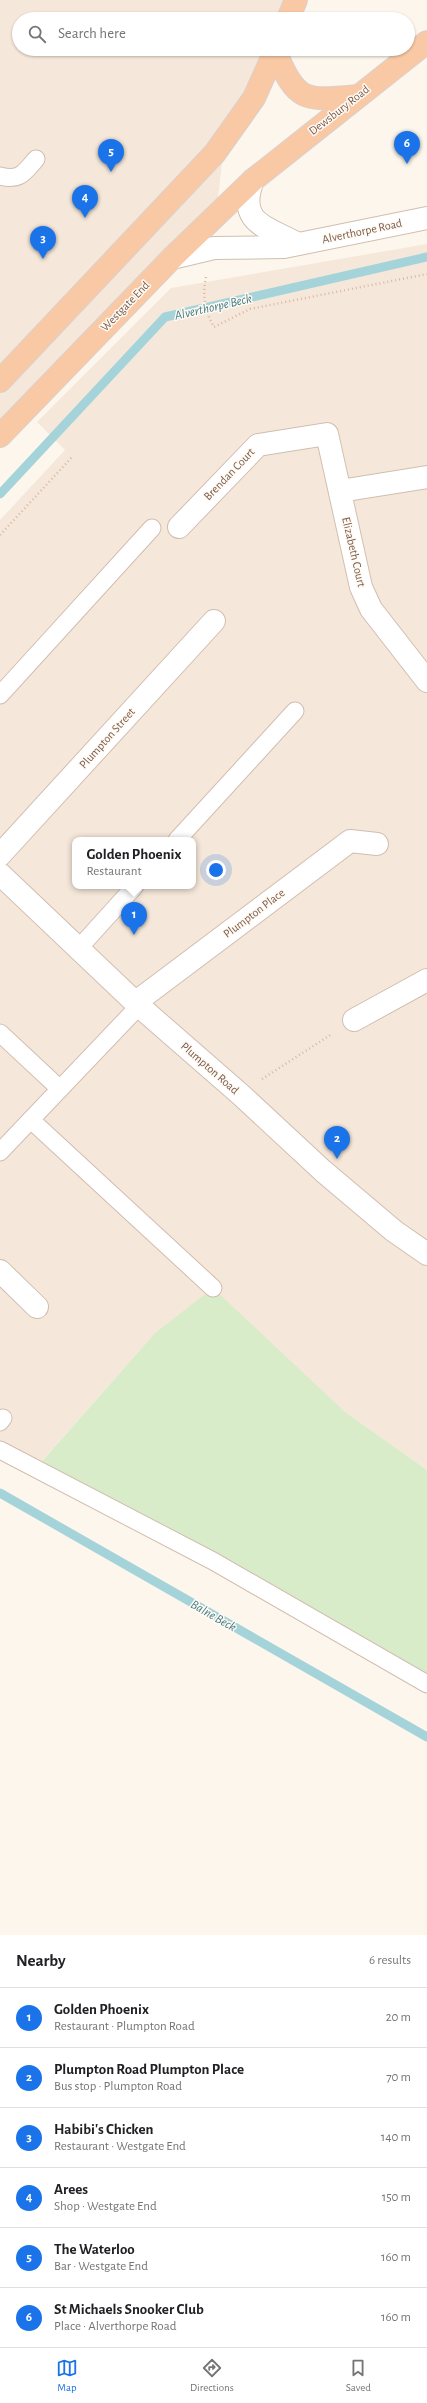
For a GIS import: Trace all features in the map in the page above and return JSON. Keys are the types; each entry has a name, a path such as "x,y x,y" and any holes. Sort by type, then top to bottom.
{"highway":[{"path":"291,12 296,0"},
{"name":"Dewsbury Road","path":"415,51 427,42"},
{"path":"0,381 187,183 225,139 254,98 272,56"},
{"path":"277,56 288,82 295,89 308,97 325,99 357,96"},
{"name":"Dewsbury Road","path":"252,180 409,56"},
{"name":"Westgate End","path":"0,436 172,258 252,180"}],"street":[{"path":"252,180 248,197 249,210 255,221 267,230 298,244"},
{"name":"Alverthorpe Road","path":"172,258 214,248 284,247 427,218"},
{"name":"Brendan Court","path":"179,527 258,445 327,434 340,491"},
{"path":"340,491 427,476"},
{"name":"Elizabeth Court","path":"340,491 361,587 371,609 427,681"},
{"name":"Plumpton Street","path":"0,855 214,621"},
{"name":"Plumpton Place","path":"138,1004 350,841 377,844"},
{"name":"Plumpton Road","path":"0,874 138,1004 240,1094 323,1171 394,1231 427,1254"},
{"path":"354,1020 427,980"},
{"path":"0,1271 37,1307"}],"lane":[{"path":"0,176 10,178 20,176 36,159"},
{"path":"0,695 152,528"},
{"path":"180,837 295,711"},
{"path":"79,948 132,889"},
{"path":"0,1152 138,1004"},
{"path":"0,1033 60,1089"},
{"path":"31,1120 213,1288"},
{"path":"0,1450 213,1561 427,1684"}],"path":[{"path":"203,289 208,317 214,327 250,309 427,274"},
{"path":"0,535 73,456"},
{"path":"240,1094 354,1020"}],"shaded area":[{"path":"0,0 296,0 291,12 12,12 12,56 272,56 225,139 216,214 0,436"},
{"path":"427,244 427,1470 345,1412 155,1333 42,1461 0,1443 0,520 65,450 37,422 171,288"}],"green space":[{"path":"213,1288 345,1412 427,1470 427,1684 37,1467 155,1333"}],"waterway":[{"name":"Alverthorpe Beck","path":"0,494 165,317 427,257"},
{"name":"Balne Beck","path":"0,1493 427,1737"}],"place":[{"name":"St Michaels Snooker Club","path":"407,164"},
{"name":"The Waterloo","path":"111,172"},
{"name":"Arees","path":"85,218"},
{"name":"Habibi's Chicken","path":"43,259"},
{"name":"Golden Phoenix","path":"134,935"},
{"name":"Plumpton Road Plumpton Place","path":"337,1159"}]}
